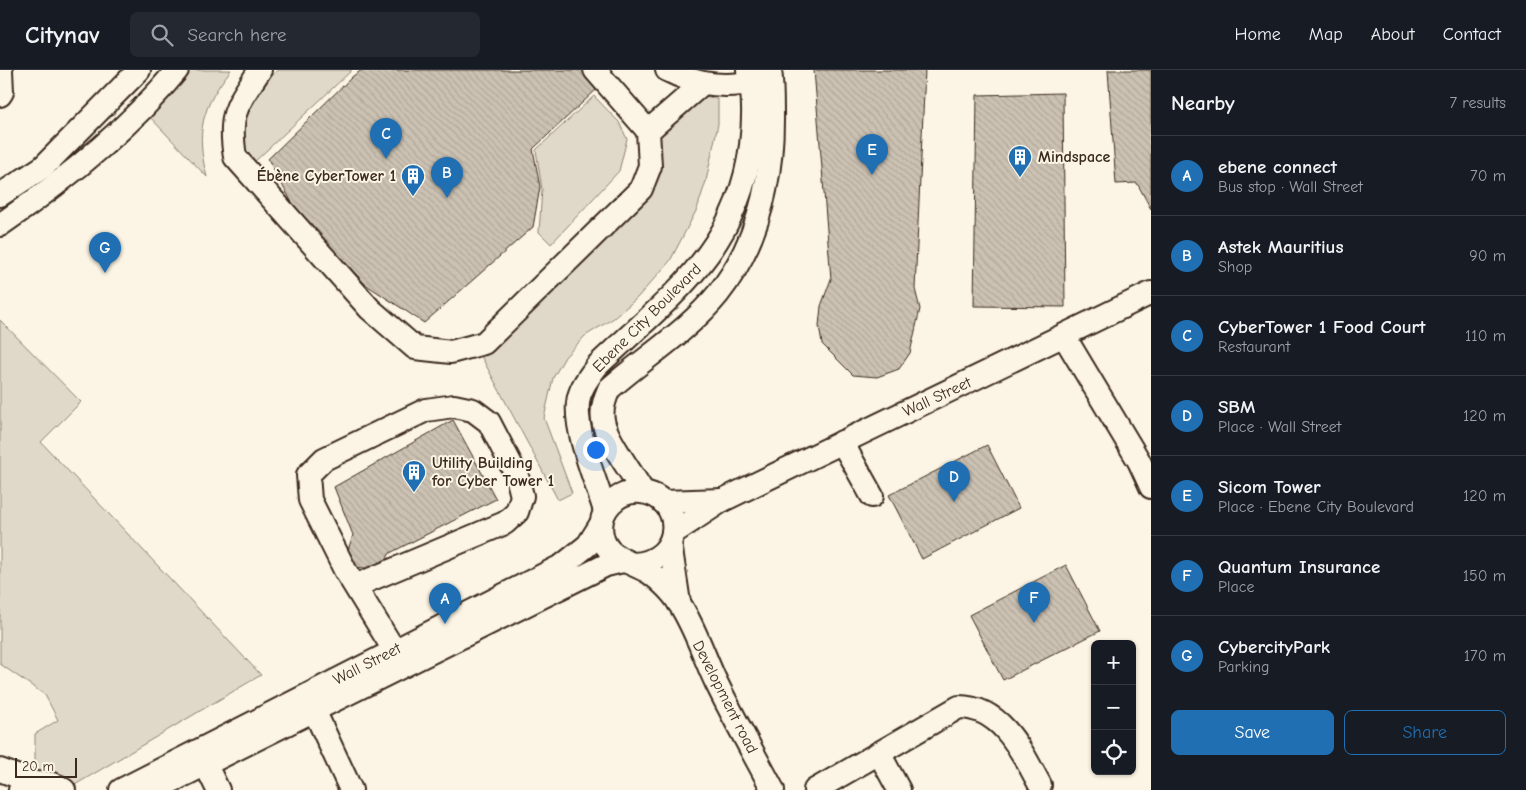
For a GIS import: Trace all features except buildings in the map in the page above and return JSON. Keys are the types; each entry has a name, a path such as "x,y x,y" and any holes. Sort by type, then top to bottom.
{"street":[{"path":"0,96 2,92 1,70"},
{"path":"0,195 43,166 139,70"},
{"path":"0,225 80,166 124,126 177,70"},
{"path":"260,70 235,108 231,131 235,157 370,309 415,348 451,352 484,343 641,189 650,166 648,131 595,70"},
{"path":"667,70 682,77 717,87 759,73"},
{"name":"Ebene City Boulevard","path":"653,497 611,441 602,420 604,401 609,389 698,315 718,294 747,246 764,198 772,132 759,73"},
{"name":"Ebene City Boulevard","path":"603,518 578,423 578,402 584,384 597,366 696,273 720,239 736,208 747,173 759,73"},
{"path":"648,131 703,83"},
{"name":"Wall Street","path":"672,538 722,500 1151,293"},
{"path":"1064,336 1138,461 1151,487"},
{"path":"355,586 505,523 517,512 522,496 517,476 488,422 473,410 454,406 426,410 324,459 308,476 310,500 355,586 394,650"},
{"path":"842,442 872,496"},
{"path":"632,492 653,497 673,521 672,538 679,603 652,575 606,547 602,536 603,518 621,495 632,492"},
{"name":"Wall Street","path":"653,497 722,500"},
{"name":"Wall Street","path":"121,790 201,757 394,650 563,565 588,545 603,518"},
{"path":"154,790 201,757 314,710 606,565 655,560 662,554 672,538"},
{"name":"Development road","path":"679,603 717,684 773,790"},
{"path":"815,790 959,707 972,707 984,712 1006,729 1016,742 1040,785"},
{"path":"314,710 351,790"},
{"path":"879,753 899,790"},
{"path":"201,757 218,790"},
{"path":"0,770 28,787 48,783 64,790"},
{"path":"0,786 2,790"}],"shaded area":[{"path":"187,70 231,70 213,96 204,120 202,146 207,177 148,115"},
{"path":"278,70 352,70 251,165 238,139 238,124 260,86"},
{"path":"701,94 718,100 718,124 706,181 697,209 670,261 637,298 614,318 585,336 565,357 553,378 544,418 572,493 558,500 481,356 628,216 659,132"},
{"path":"594,96 619,122 627,139 619,171 551,244 539,232 542,189 536,150"},
{"path":"0,320 81,402 41,442 261,675 73,786 38,774 35,763 35,734 58,720 45,695 0,664"}],"place":[{"name":"CyberTower 1 Food Court","path":"386,159"},
{"name":"Sicom Tower","path":"872,175"},
{"name":"Mindspace","path":"1020,178"},
{"name":"Ébène CyberTower 1","path":"413,197"},
{"name":"Astek Mauritius","path":"447,198"},
{"name":"CybercityPark","path":"105,273"},
{"name":"Utility Building for Cyber Tower 1","path":"414,493"},
{"name":"SBM","path":"954,502"},
{"name":"Quantum Insurance","path":"1034,623"},
{"name":"ebene connect","path":"445,624"}]}
